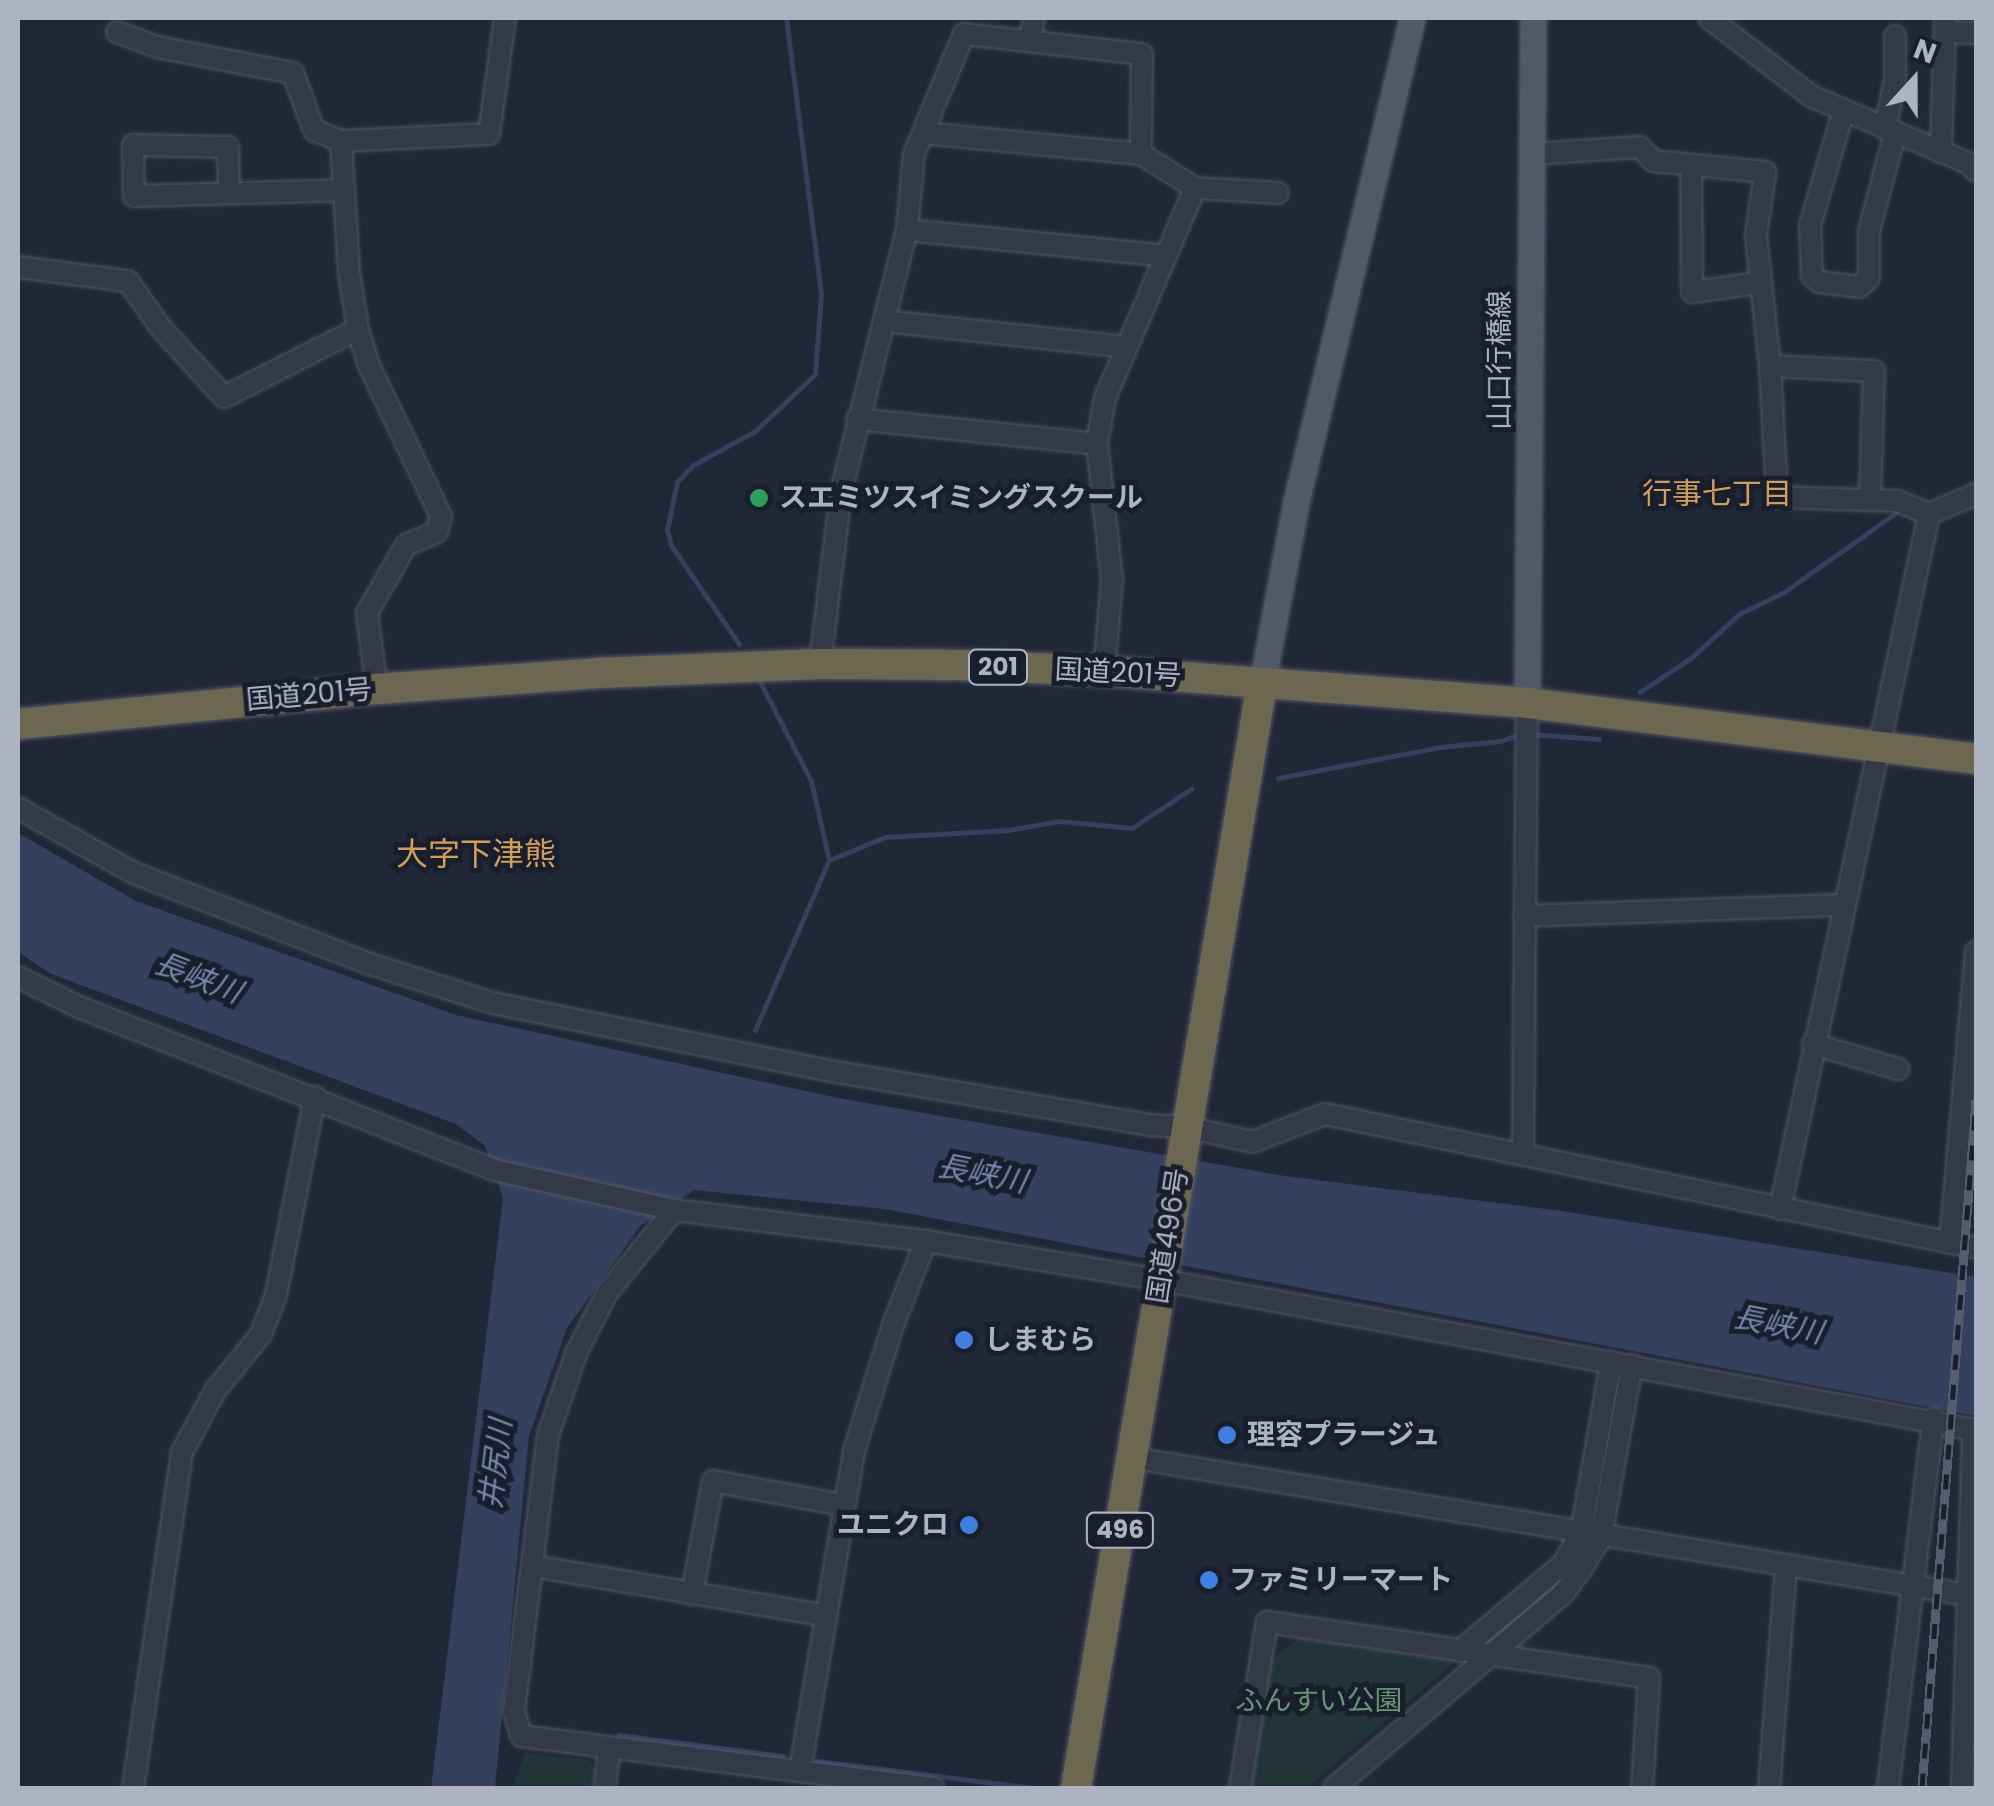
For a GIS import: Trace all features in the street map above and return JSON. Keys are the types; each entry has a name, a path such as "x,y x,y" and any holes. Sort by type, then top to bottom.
{"highway":[{"name":"国道201号","path":"18,724 376,688 820,664 1104,671 1527,703 1976,759"},
{"name":"国道496号","path":"1076,1788 1262,684"}],"main road":[{"path":"1262,684 1296,502 1412,18"},
{"name":"山口行橋線","path":"1527,703 1533,18"}],"street":[{"path":"118,32 157,47 292,73 314,130 340,141 488,134 505,18"},
{"path":"1030,41 1034,18"},
{"path":"1709,18 1794,85 1843,113 1941,152 1976,171"},
{"path":"1941,152 1945,25 1976,33"},
{"path":"820,664 832,548 858,419 907,230 914,154 964,34 1142,54 1141,154"},
{"path":"1843,113 1810,225 1812,276 1818,282 1858,288 1869,278 1869,231 1890,131 1895,36"},
{"path":"923,133 1141,154 1196,188 1278,193"},
{"path":"340,141 358,329 369,366 441,516 437,532 406,546 366,613 376,688"},
{"path":"228,193 228,147 133,144 134,196 344,190"},
{"path":"1532,154 1640,146 1653,160 1765,172 1756,234 1770,366 1777,497 1898,501 1928,514 1976,494"},
{"path":"1691,164 1692,292 1759,283"},
{"path":"1104,671 1112,580 1097,444 1105,398 1196,188"},
{"path":"907,230 1166,256"},
{"path":"18,267 128,281 161,328 224,397 358,329"},
{"path":"884,321 1127,347"},
{"path":"1770,366 1874,372 1870,500"},
{"path":"858,419 1097,444"},
{"path":"1780,1209 1928,514"},
{"path":"1523,1152 1527,703"},
{"path":"18,808 134,873 367,962 493,1003 825,1070 1150,1125 1186,1127 1252,1142 1326,1114 1976,1248"},
{"path":"1524,916 1843,905"},
{"path":"1950,1243 1976,951"},
{"path":"18,977 79,1007 494,1170 674,1210 1161,1276 1974,1429 1972,1595 1962,1788"},
{"path":"1813,1044 1898,1069"},
{"path":"133,1788 182,1452 215,1390 261,1334 276,1296 315,1097"},
{"path":"674,1210 607,1293 577,1351 548,1435 514,1711 521,1736 800,1772 864,1784 934,1788"},
{"path":"800,1772 854,1452 893,1325 926,1242"},
{"path":"1342,1788 1488,1655 1562,1594 1591,1535 1622,1363"},
{"path":"1888,1788 1933,1420"},
{"path":"1134,1458 1972,1595"},
{"path":"692,1594 713,1480 844,1505"},
{"path":"1460,1651 1546,1580 1591,1535"},
{"path":"533,1566 824,1615"},
{"path":"1768,1788 1786,1566"},
{"path":"1240,1788 1267,1622 1649,1678 1642,1788"},
{"path":"604,1788 609,1748"}],"green space":[{"name":"ふんすい公園","path":"1300,1638 1457,1660 1307,1788 1244,1788 1270,1661"},
{"path":"525,1753 589,1760 595,1768 593,1788 512,1788"}],"water":[{"path":"18,833 136,901 456,1015 838,1098 1285,1176 1562,1211 1976,1277 1976,1416 885,1209 694,1190 641,1225 567,1328 529,1436 495,1788 431,1788 503,1198 485,1146 456,1124 51,974 18,952"}],"waterway":[{"path":"739,644 671,545 667,530 677,482 693,465 755,431 815,374 821,294 786,18"},
{"path":"1640,692 1691,658 1739,614 1784,592 1900,510"},
{"path":"755,1030 829,860 811,781 759,680"},
{"path":"1278,778 1440,747 1501,741 1519,734"},
{"path":"1530,734 1599,739"},
{"path":"829,860 885,837 1008,830 1059,821 1132,828 1191,789"},
{"path":"619,1742 619,1735 783,1756"},
{"path":"817,1761 1034,1788"}],"railway":[{"path":"1922,1788 1976,1100"}],"place":[{"name":"スエミツスイミングスクール","path":"759,498"},
{"name":"しまむら","path":"964,1340"},
{"name":"理容プラージュ","path":"1227,1435"},
{"name":"ユニクロ","path":"969,1525"},
{"name":"ファミリーマート","path":"1209,1580"}],"district":[{"name":"行事七丁目","path":"1717,494"},
{"name":"大字下津熊","path":"476,854"}],"water label":[{"name":"長峡川","path":"198,978"},
{"name":"長峡川","path":"982,1174"},
{"name":"長峡川","path":"1778,1325"},
{"name":"井尻川","path":"496,1464"}]}
